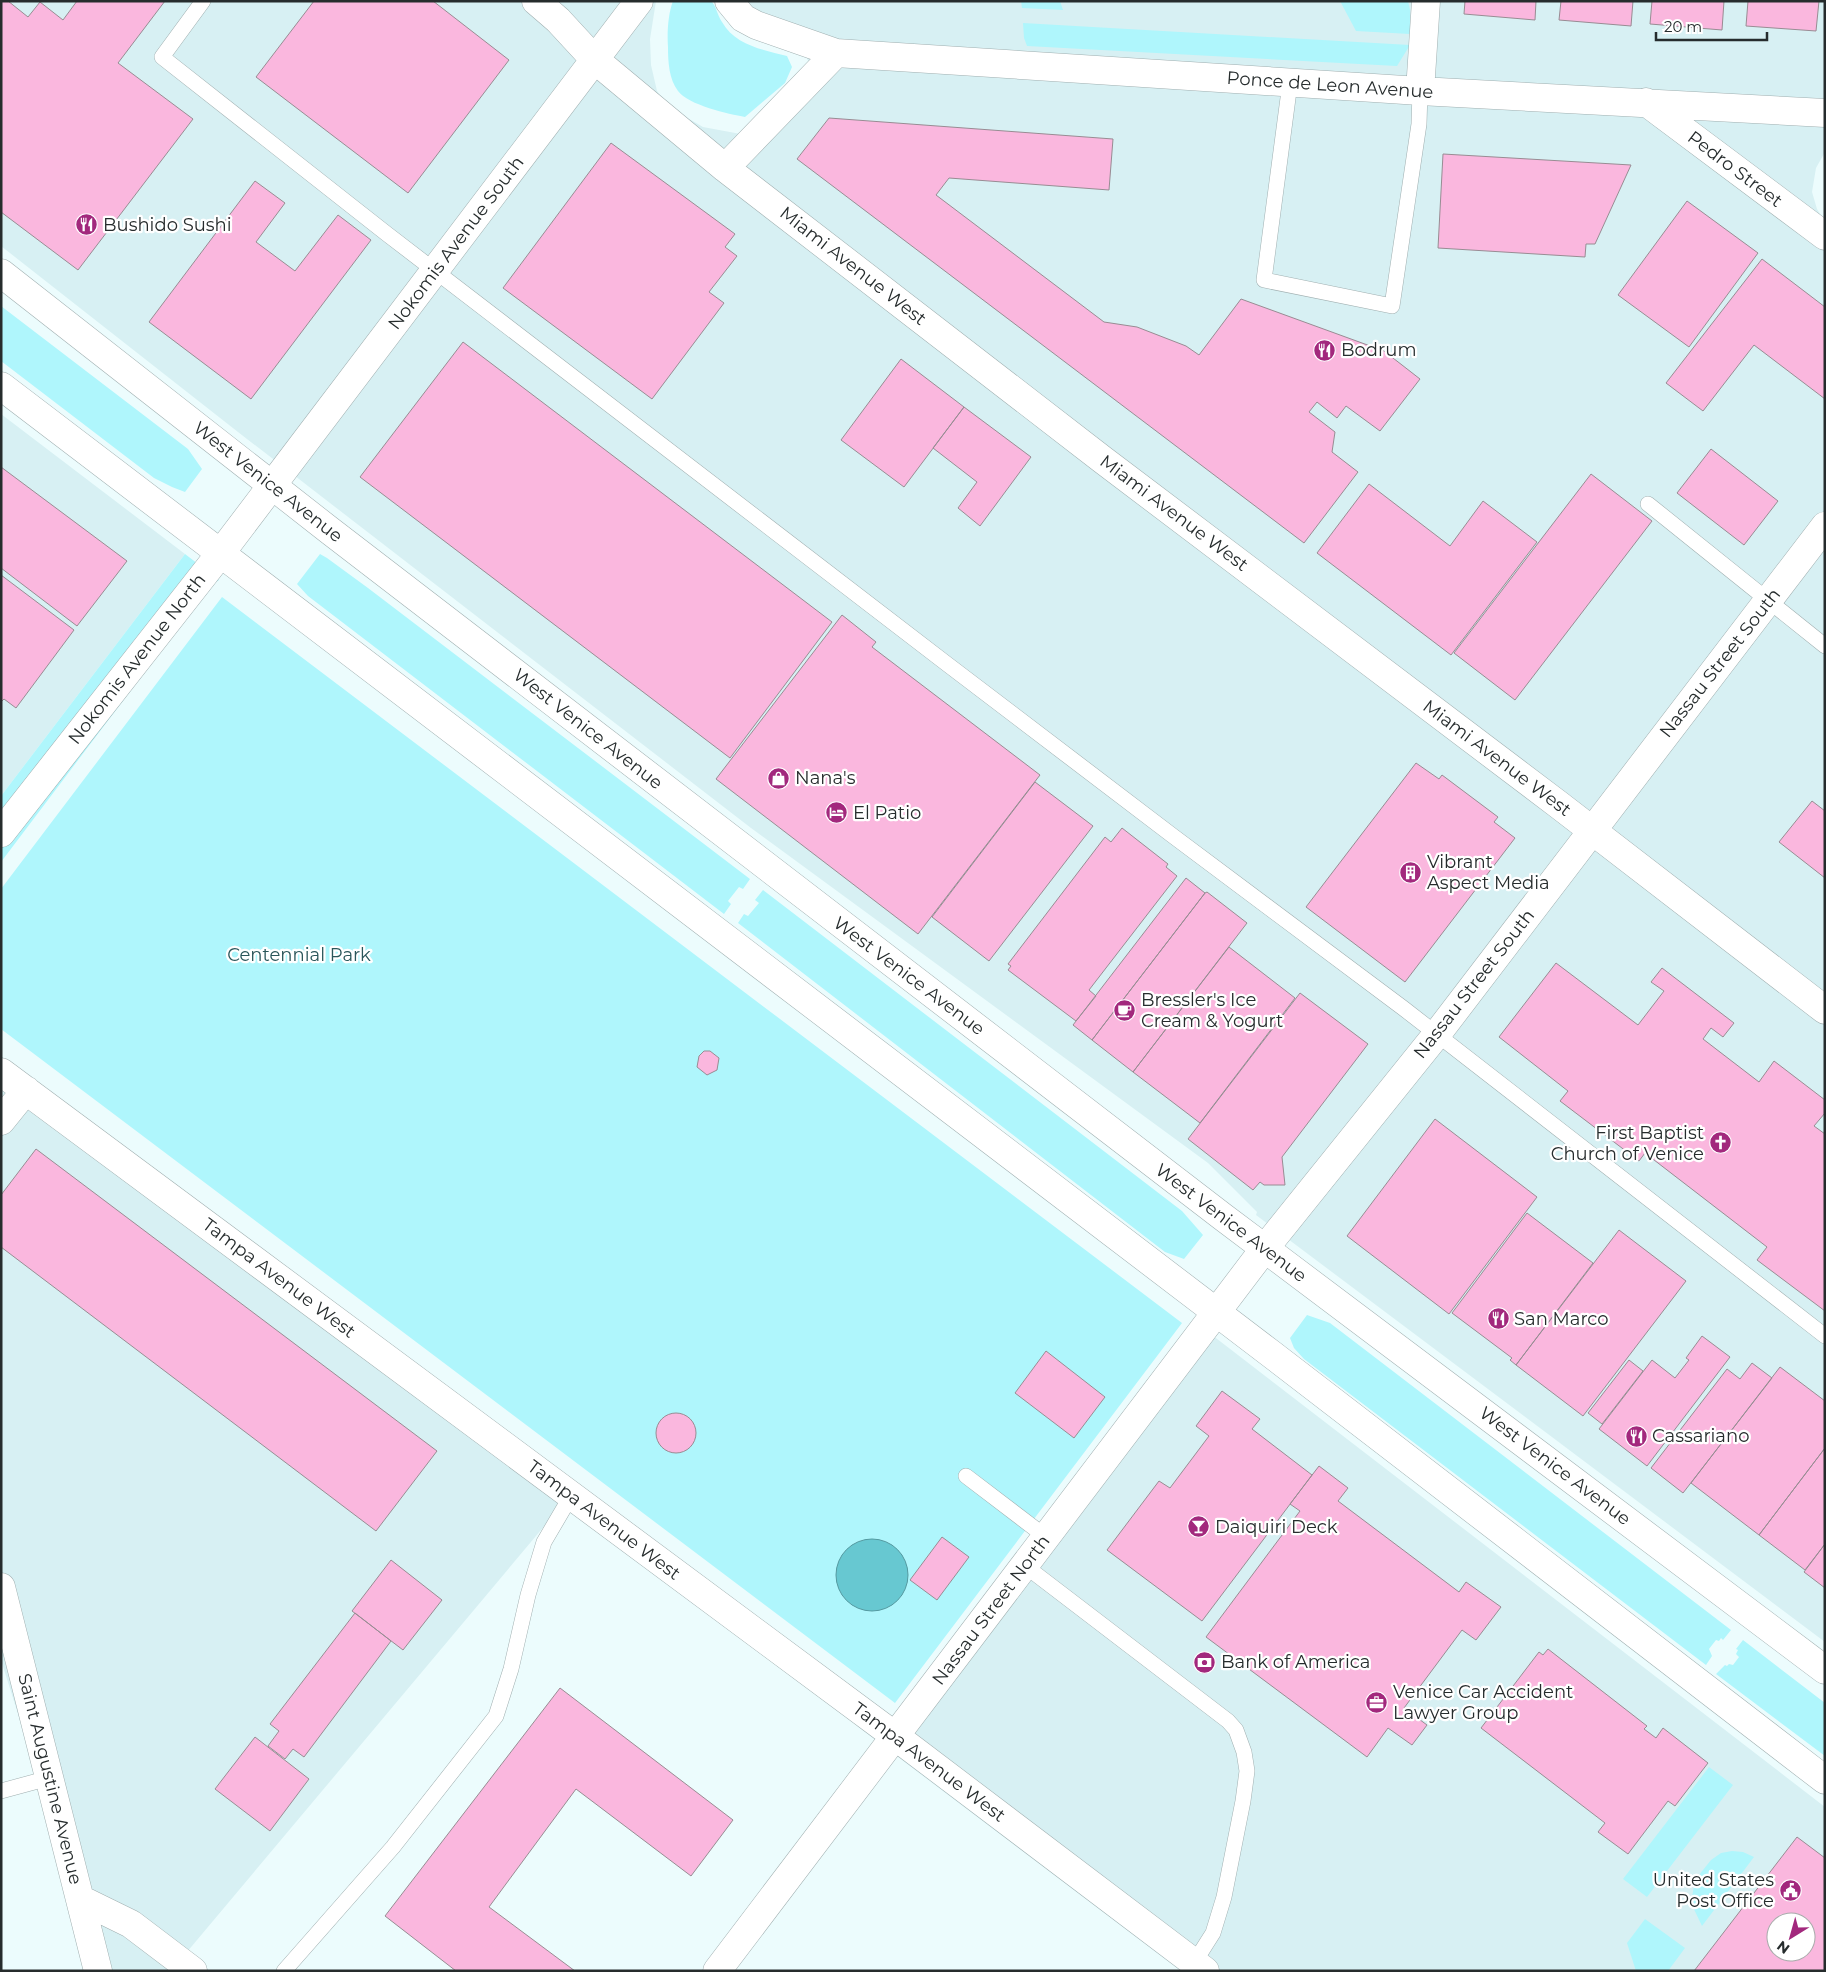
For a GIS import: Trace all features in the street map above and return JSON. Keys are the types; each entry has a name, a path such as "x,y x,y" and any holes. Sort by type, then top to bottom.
{"street":[{"name":"Miami Avenue West","path":"536,1 558,20 594,59 725,168 1102,460 1592,830 1825,1010"},
{"name":"Nokomis Avenue South","path":"272,485 639,1"},
{"name":"Ponce de Leon Avenue","path":"729,1 743,18 756,25 836,53 1420,91 1825,113"},
{"path":"1420,91 1426,1"},
{"path":"725,168 836,53"},
{"name":"Pedro Street","path":"1646,102 1825,236"},
{"name":"West Venice Avenue","path":"1,273 272,485 1265,1248 1825,1670"},
{"path":"1,386 1216,1312 1825,1780"},
{"name":"Nokomis Avenue North","path":"1,833 272,485"},
{"name":"Nassau Street South","path":"1265,1248 1437,1034 1825,526"},
{"name":"Tampa Avenue West","path":"1,1072 895,1736 1200,1967"},
{"path":"1,1121 26,1090"},
{"name":"Nassau Street North","path":"717,1971 1265,1248"},
{"name":"Saint Augustine Avenue","path":"1,1587 98,1971"},
{"path":"80,1899 131,1924 193,1971"}],"lane":[{"path":"203,1 162,57 435,270 1173,836 1437,1034 1825,1336"},
{"path":"1290,83 1264,280 1392,306 1419,124 1420,91"},
{"path":"1648,504 1825,646"},
{"path":"966,1476 1046,1537"},
{"path":"284,1971 393,1847 496,1716 512,1669 528,1595 544,1542 571,1496"},
{"path":"1024,1566 1228,1721 1236,1730 1244,1752 1247,1771 1243,1801 1224,1898 1200,1967"},
{"path":"1,1791 50,1778"}],"shaded area":[{"path":"1,1 656,1 650,39 651,65 657,91 667,106 703,127 746,135 809,63 802,47 732,1 1825,1 1825,152 1816,168 1812,192 1817,209 1825,222 1825,1642 1256,1215 1257,1212 1208,1163 751,828 238,432 1,246"},
{"path":"1,414 185,554 1,796"},
{"path":"1,1056 567,1499 171,1971 99,1971 1,1660"},
{"path":"1199,1325 1825,1807 1825,1971 1181,1971 857,1726 871,1709 898,1720"},
{"path":"872,1539 892,1545 902,1555 908,1575 902,1595 892,1605 872,1611 852,1605 842,1595 836,1575 842,1555 852,1545"}],"green space":[{"path":"673,1 711,1 722,22 734,36 750,45 787,56 792,67 785,83 745,117 699,105 683,96 675,86 669,64 668,30"},
{"path":"1021,1 1060,1 1063,10 1022,8"},
{"path":"1340,1 1408,1 1410,34 1356,31"},
{"path":"1023,23 1410,45 1397,66 1027,46 1024,38"},
{"path":"1,306 188,449 202,469 185,492 154,478 1,361"},
{"path":"185,554 219,580 209,587 1,862 1,796"},
{"path":"320,554 368,588 750,879 743,889 739,887 728,901 731,904 724,914 308,596 297,584"},
{"name":"Centennial Park","path":"222,597 1182,1323 895,1703 1,1029 1,889"},
{"path":"763,890 1182,1211 1203,1235 1184,1259 1165,1252 738,923 744,914 748,916 759,903 755,900"},
{"path":"1307,1315 1330,1323 1731,1630 1723,1640 1721,1638 1719,1641 1716,1640 1709,1649 1712,1656 1706,1665 1304,1359 1294,1348 1290,1338"},
{"path":"1743,1640 1825,1703 1825,1756 1716,1674 1725,1665 1733,1665 1739,1657 1736,1654 1738,1650 1736,1649"},
{"path":"1709,1767 1733,1785 1647,1897 1623,1879"},
{"path":"1743,1852 1754,1857 1702,1926 1691,1903 1695,1880 1711,1860 1721,1853"},
{"path":"1645,1919 1685,1948 1668,1971 1636,1971 1627,1943"}],"building":[{"path":"1,1 8,1 28,17 40,2 63,20 77,1 165,1 118,63 193,119 78,270 1,212"},
{"path":"314,1 433,1 509,60 408,193 256,77"},
{"path":"1465,1 1536,1 1535,20 1464,14"},
{"path":"1561,1 1633,1 1631,26 1559,20"},
{"path":"1652,1 1724,1 1722,30 1650,24"},
{"path":"1748,1 1819,1 1816,31 1746,26"},
{"path":"829,118 1113,139 1109,190 949,178 936,195 1104,322 1137,327 1186,346 1199,355 1241,299 1384,351 1420,379 1380,431 1346,406 1337,418 1317,402 1309,412 1335,432 1332,452 1358,472 1304,543 797,159"},
{"path":"611,143 735,234 725,247 737,256 709,292 724,303 652,399 503,288"},
{"path":"1443,154 1631,165 1595,244 1586,244 1585,257 1438,248"},
{"path":"255,181 285,203 256,242 295,271 338,215 371,240 251,399 149,322"},
{"path":"1687,201 1758,253 1689,347 1618,295"},
{"path":"1762,259 1825,307 1825,399 1754,345 1703,411 1666,383"},
{"path":"463,342 832,622 730,758 360,477"},
{"path":"901,359 964,407 904,487 841,440"},
{"path":"964,407 1031,457 980,526 958,508 977,482 933,448"},
{"path":"1711,449 1778,501 1744,545 1677,493"},
{"path":"1,467 127,561 77,626 1,568"},
{"path":"1591,474 1652,521 1515,700 1454,653"},
{"path":"1369,484 1450,546 1483,501 1537,542 1451,655 1317,553"},
{"path":"1,575 74,630 16,708 4,699 1,702"},
{"path":"842,615 876,642 872,647 1040,775 918,934 716,779"},
{"name":"Vibrant Aspect Media","path":"1416,763 1439,779 1442,775 1498,817 1494,822 1515,838 1405,982 1306,907"},
{"path":"1035,782 1093,826 989,961 932,917"},
{"path":"1812,801 1825,811 1825,878 1779,842"},
{"path":"1122,828 1168,864 1166,867 1177,876 1089,990 1096,996 1076,1021 1008,970 1011,966 1008,964 1105,837 1111,842"},
{"path":"1186,878 1205,893 1092,1040 1073,1025"},
{"path":"1207,892 1247,923 1133,1072 1092,1040"},
{"path":"1229,947 1295,998 1200,1123 1133,1072"},
{"name":"First Baptist Church of Venice","path":"1556,963 1638,1025 1664,991 1651,982 1662,968 1734,1023 1723,1037 1711,1028 1703,1039 1759,1082 1774,1061 1825,1100 1825,1113 1814,1126 1825,1134 1825,1311 1757,1260 1767,1247 1645,1153 1639,1161 1560,1101 1568,1091 1499,1037"},
{"path":"1300,993 1368,1044 1282,1157 1285,1185 1264,1185 1260,1182 1253,1190 1188,1139"},
{"path":"704,1051 710,1051 719,1058 717,1070 707,1075 697,1067 699,1056"},
{"path":"1435,1119 1537,1197 1449,1314 1347,1236"},
{"path":"36,1149 437,1451 376,1531 1,1247 1,1195"},
{"path":"1527,1213 1593,1263 1516,1365 1510,1360 1512,1358 1452,1313"},
{"path":"1619,1230 1686,1281 1583,1416 1516,1365"},
{"path":"1702,1336 1730,1357 1647,1466 1599,1429 1652,1360 1675,1378 1689,1360 1686,1358"},
{"path":"1046,1351 1105,1397 1074,1438 1015,1393"},
{"path":"1629,1360 1643,1371 1602,1424 1588,1413"},
{"path":"1752,1363 1772,1378 1683,1493 1651,1468 1727,1369 1740,1379"},
{"path":"1780,1367 1825,1401 1825,1448 1759,1535 1691,1483"},
{"name":"Daiquiri Deck","path":"1222,1391 1260,1419 1252,1429 1312,1475 1202,1621 1107,1550 1159,1481 1170,1488 1209,1436 1196,1426"},
{"path":"680,1413 687,1416 693,1422 696,1433 695,1441 687,1450 680,1453 672,1453 665,1450 657,1441 656,1429 659,1422 668,1414"},
{"path":"1825,1448 1825,1544 1805,1570 1759,1535"},
{"path":"1319,1466 1348,1488 1338,1501 1459,1592 1466,1582 1501,1607 1476,1640 1462,1630 1404,1708 1427,1725 1412,1745 1388,1728 1367,1757 1206,1637 1300,1511 1290,1504"},
{"path":"942,1537 969,1557 937,1600 910,1580"},
{"path":"1825,1544 1825,1588 1804,1572"},
{"path":"391,1560 442,1600 403,1650 352,1611"},
{"path":"355,1613 391,1641 304,1757 293,1749 285,1759 268,1746 279,1731 270,1724"},
{"path":"1548,1649 1647,1726 1644,1729 1656,1738 1663,1728 1708,1763 1675,1806 1668,1801 1628,1854 1598,1832 1605,1823 1481,1728 1539,1652 1543,1655"},
{"path":"560,1688 733,1820 691,1876 576,1789 489,1907 575,1971 456,1971 385,1916"},
{"path":"255,1737 309,1779 270,1831 215,1789"},
{"name":"United States Post Office","path":"1797,1837 1825,1858 1825,1971 1694,1971"}],"place":[{"name":"Bushido Sushi","path":"87,225"},
{"name":"Bodrum","path":"1325,350"},
{"name":"Nana's","path":"779,778"},
{"name":"El Patio","path":"837,813"},
{"name":"Vibrant Aspect Media","path":"1411,872"},
{"name":"Bressler's Ice Cream & Yogurt","path":"1125,1010"},
{"name":"First Baptist Church of Venice","path":"1720,1143"},
{"name":"San Marco","path":"1498,1319"},
{"name":"Cassariano","path":"1636,1436"},
{"name":"Daiquiri Deck","path":"1199,1527"},
{"name":"Bank of America","path":"1205,1662"},
{"name":"Venice Car Accident Lawyer Group","path":"1377,1702"},
{"name":"United States Post Office","path":"1790,1890"}]}
